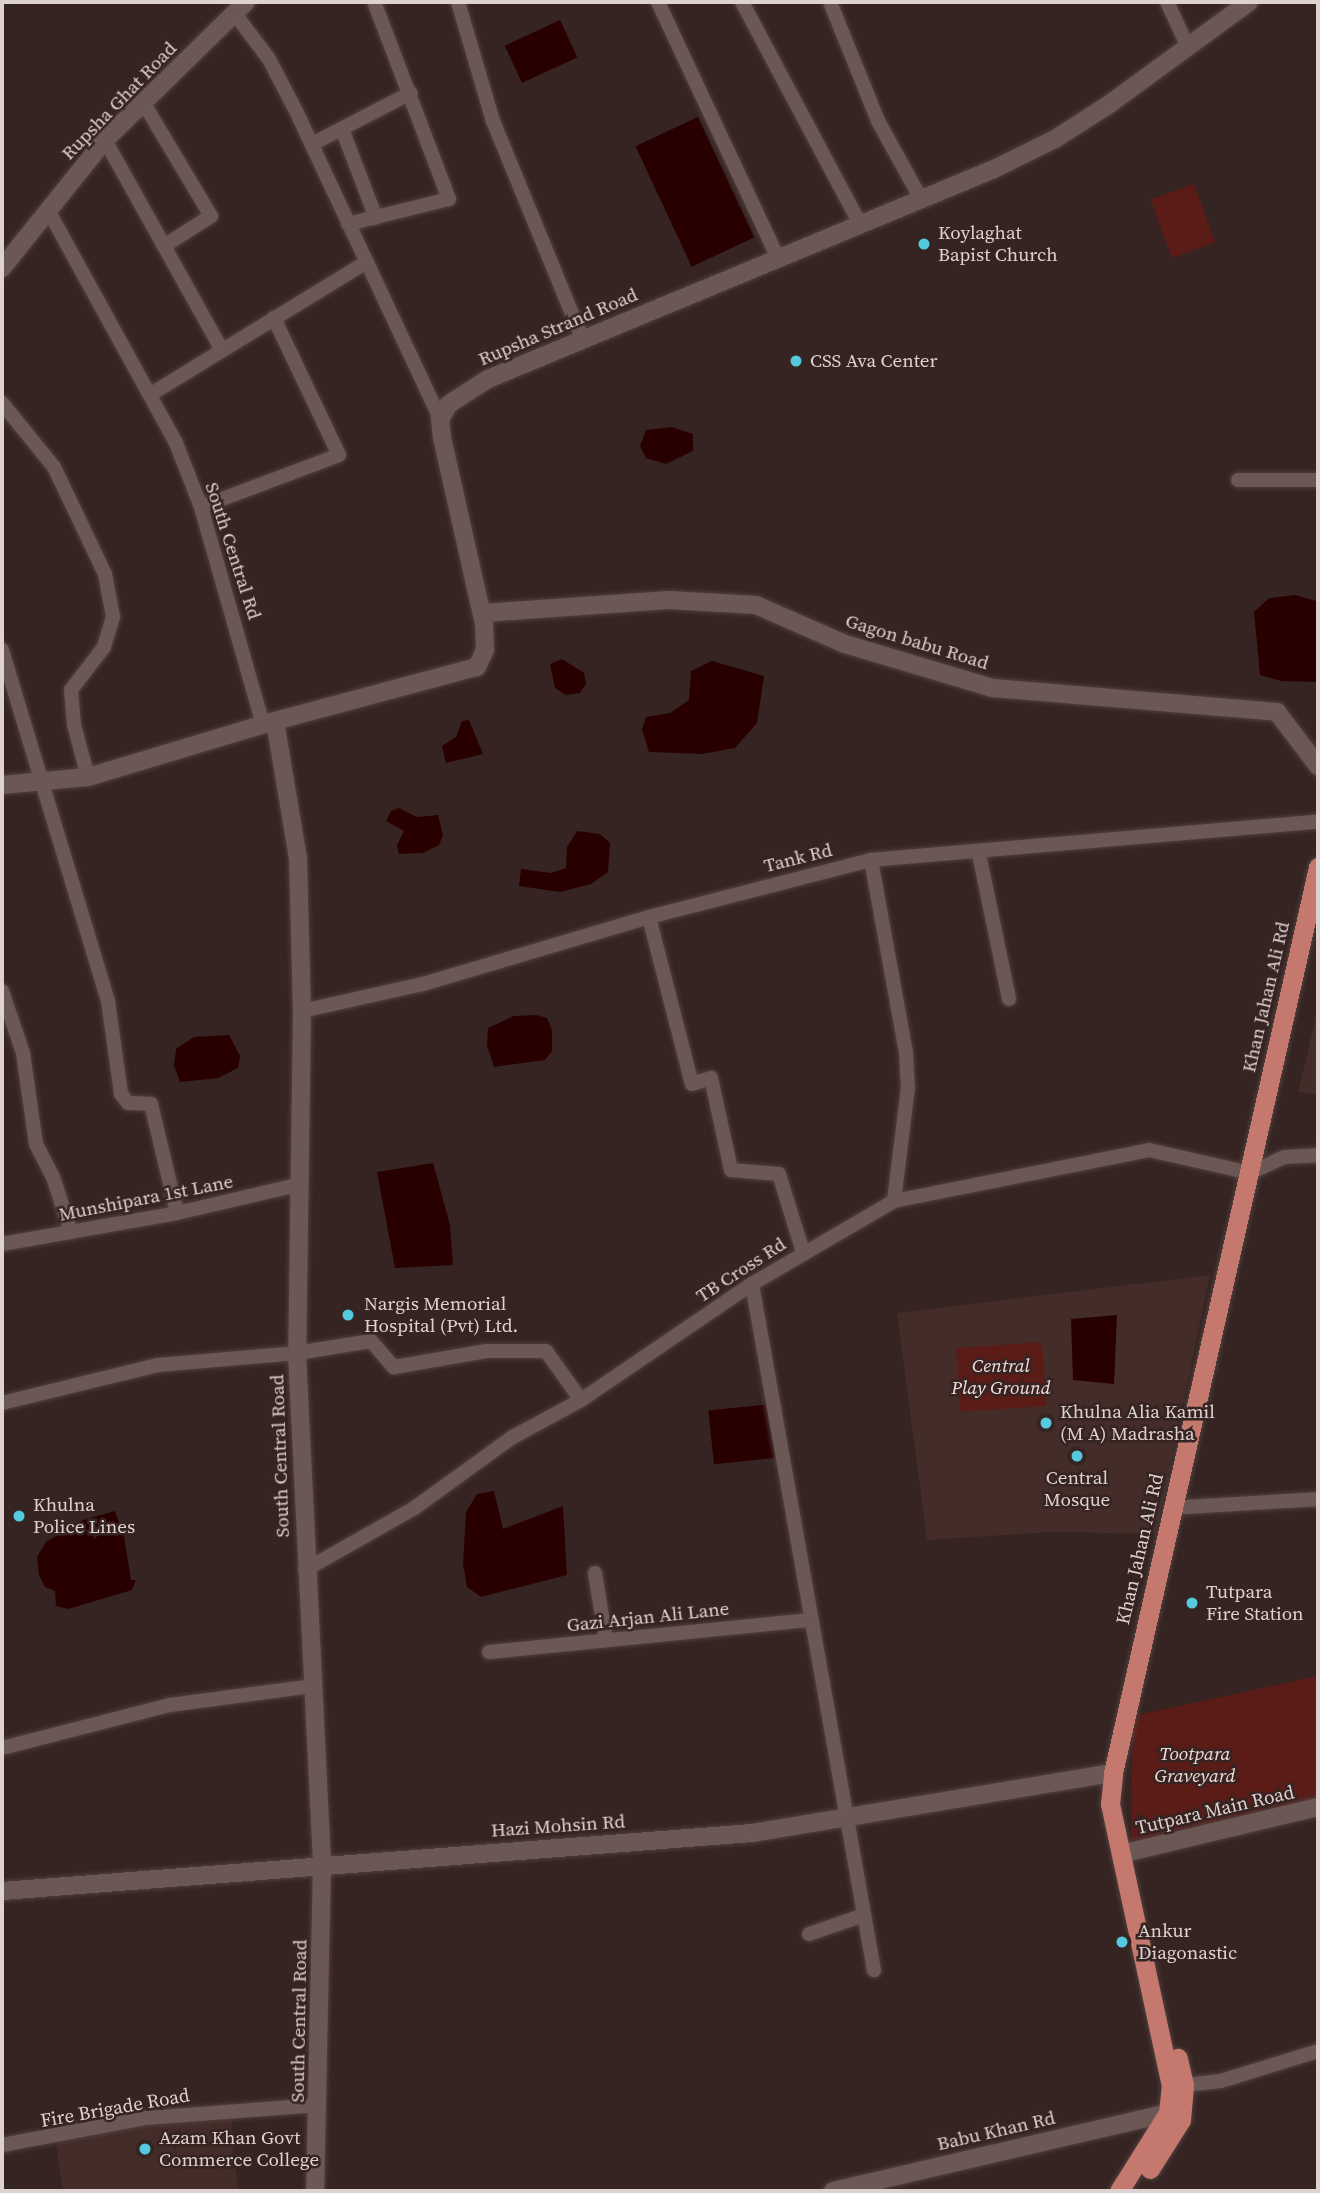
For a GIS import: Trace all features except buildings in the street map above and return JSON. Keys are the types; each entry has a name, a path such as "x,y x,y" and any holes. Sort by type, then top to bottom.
{"highway":[{"name":"Khan Jahan Ali Rd","path":"1135,2191 1181,2120 1178,2085 1126,1853 1120,1806 1122,1775 1184,1507 1318,867"},
{"name":"Khan Jahan Ali Rd","path":"1126,1853 1110,1804 1113,1773 1255,1169 1318,917"},
{"name":"Khan Jahan Ali Rd","path":"1119,2191 1168,2113 1178,2085"}],"street":[{"path":"348,224 449,199 411,93 374,2"},
{"path":"458,2 493,121 582,338"},
{"path":"658,2 778,258"},
{"path":"742,2 860,224"},
{"path":"830,2 878,121 920,197"},
{"path":"1167,2 1188,47"},
{"name":"Rupsha Strand Road","path":"440,419 449,404 488,379 860,224 1055,139 1188,47 1230,8 1249,2"},
{"path":"2,785 42,778 88,777 269,722 477,667 485,650 483,613 440,419 312,144 241,8"},
{"name":"Rupsha Ghat Road","path":"2,268 105,140 241,8"},
{"path":"312,144 411,93"},
{"path":"143,102 211,216 164,246"},
{"path":"342,129 376,218"},
{"path":"105,140 222,350"},
{"name":"South Central Rd","path":"48,211 151,394 201,507 269,722"},
{"path":"151,394 366,262"},
{"path":"201,507 339,455 274,318"},
{"path":"2,403 54,467 105,574 113,617 104,647 71,690 74,725 88,777"},
{"path":"1238,480 1318,480"},
{"name":"Gagon babu Road","path":"483,613 669,600 755,605 845,644 993,688 1277,712 1318,766"},
{"path":"2,650 108,1001 121,1094 128,1103 151,1104 177,1213"},
{"name":"South Central Road","path":"269,722 298,859 302,1011 297,1185 297,1353 305,1570 321,1863 319,2105 315,2191"},
{"name":"Tank Rd","path":"302,1011 423,984 649,918 871,860 979,854 1318,822"},
{"path":"979,854 1009,999"},
{"path":"871,860 906,1052 908,1087 894,1201"},
{"path":"649,918 692,1084 711,1078 731,1170 779,1174 803,1252"},
{"path":"2,991 23,1053 36,1144 53,1177 71,1232"},
{"name":"TB Cross Rd","path":"305,1570 413,1509 511,1438 581,1400 752,1284 894,1201 1149,1150 1255,1169"},
{"path":"1255,1169 1318,1155"},
{"name":"Munshipara 1st Lane","path":"2,1244 177,1213 297,1185"},
{"path":"752,1284 845,1821 874,1970"},
{"path":"2,1403 158,1365 297,1353 371,1341 394,1367 487,1351 546,1351 581,1400"},
{"path":"1184,1507 1318,1499"},
{"path":"595,1573 606,1640"},
{"name":"Gazi Arjan Ali Lane","path":"489,1652 811,1620"},
{"path":"2,1748 170,1706 312,1686"},
{"name":"Hazi Mohsin Rd","path":"2,1891 168,1881 321,1863 753,1833 845,1821 1113,1773"},
{"name":"Tutpara Main Road","path":"1126,1853 1318,1807"},
{"path":"809,1934 864,1915"},
{"path":"1178,2085 1221,2081 1318,2051"},
{"name":"Fire Brigade Road","path":"2,2145 146,2118 319,2105"},
{"name":"Babu Khan Rd","path":"833,2191 1168,2113"}],"shaded area":[{"path":"560,20 577,57 522,83 505,46"},
{"path":"698,117 754,238 692,267 635,146"},
{"path":"672,427 693,434 693,451 666,464 646,458 640,446 646,430"},
{"path":"1295,595 1316,601 1318,598 1318,682 1281,681 1260,675 1254,612 1269,598"},
{"path":"562,659 584,673 586,684 580,693 566,695 555,688 550,664"},
{"path":"712,661 764,676 757,723 735,748 702,754 649,752 642,729 646,717 670,713 689,700 691,671"},
{"path":"469,720 483,754 446,763 442,746 456,737 462,721"},
{"path":"399,808 417,817 438,815 443,835 439,845 423,853 399,854 397,845 404,831 386,821 391,811"},
{"path":"577,831 600,834 610,843 608,872 591,884 560,892 519,886 521,869 551,873 566,868 567,847"},
{"path":"1318,1009 1318,1094 1298,1092"},
{"path":"536,1015 547,1018 552,1030 552,1051 545,1060 494,1067 487,1046 488,1028 514,1016"},
{"path":"229,1035 240,1056 238,1068 218,1078 180,1082 174,1066 176,1049 194,1037"},
{"path":"433,1163 450,1225 453,1265 395,1268 377,1172"},
{"name":"Khulna Alia Kamil (M A) Madrasha","path":"1210,1275 1156,1534 1052,1532 927,1540 897,1313"},
{"path":"1117,1315 1114,1384 1073,1380 1071,1319"},
{"path":"770,1404 776,1458 714,1464 708,1410"},
{"path":"494,1491 503,1529 563,1506 567,1575 481,1597 467,1587 463,1564 466,1512 477,1494"},
{"path":"115,1511 124,1536 131,1580 136,1580 132,1590 68,1609 56,1606 55,1591 45,1587 39,1575 37,1557 46,1542 83,1520"},
{"name":"Azam Khan Govt Commerce College","path":"232,2113 233,2160 240,2191 63,2191 55,2138"}],"green space":[{"path":"1194,184 1215,242 1172,258 1151,200"},
{"name":"Central Play Ground","path":"1042,1342 1046,1406 961,1412 956,1348"},
{"name":"Tootpara Graveyard","path":"1318,1676 1318,1800 1131,1841 1133,1716"}],"place":[{"name":"Koylaghat Bapist Church","path":"924,244"},
{"name":"CSS Ava Center","path":"796,361"},
{"name":"Nargis Memorial Hospital (Pvt) Ltd.","path":"348,1315"},
{"name":"Khulna Alia Kamil (M A) Madrasha","path":"1046,1423"},
{"name":"Central Mosque","path":"1077,1456"},
{"name":"Khulna Police Lines","path":"19,1516"},
{"name":"Tutpara Fire Station","path":"1192,1603"},
{"name":"Ankur Diagonastic","path":"1122,1942"},
{"name":"Azam Khan Govt Commerce College","path":"145,2149"}]}
